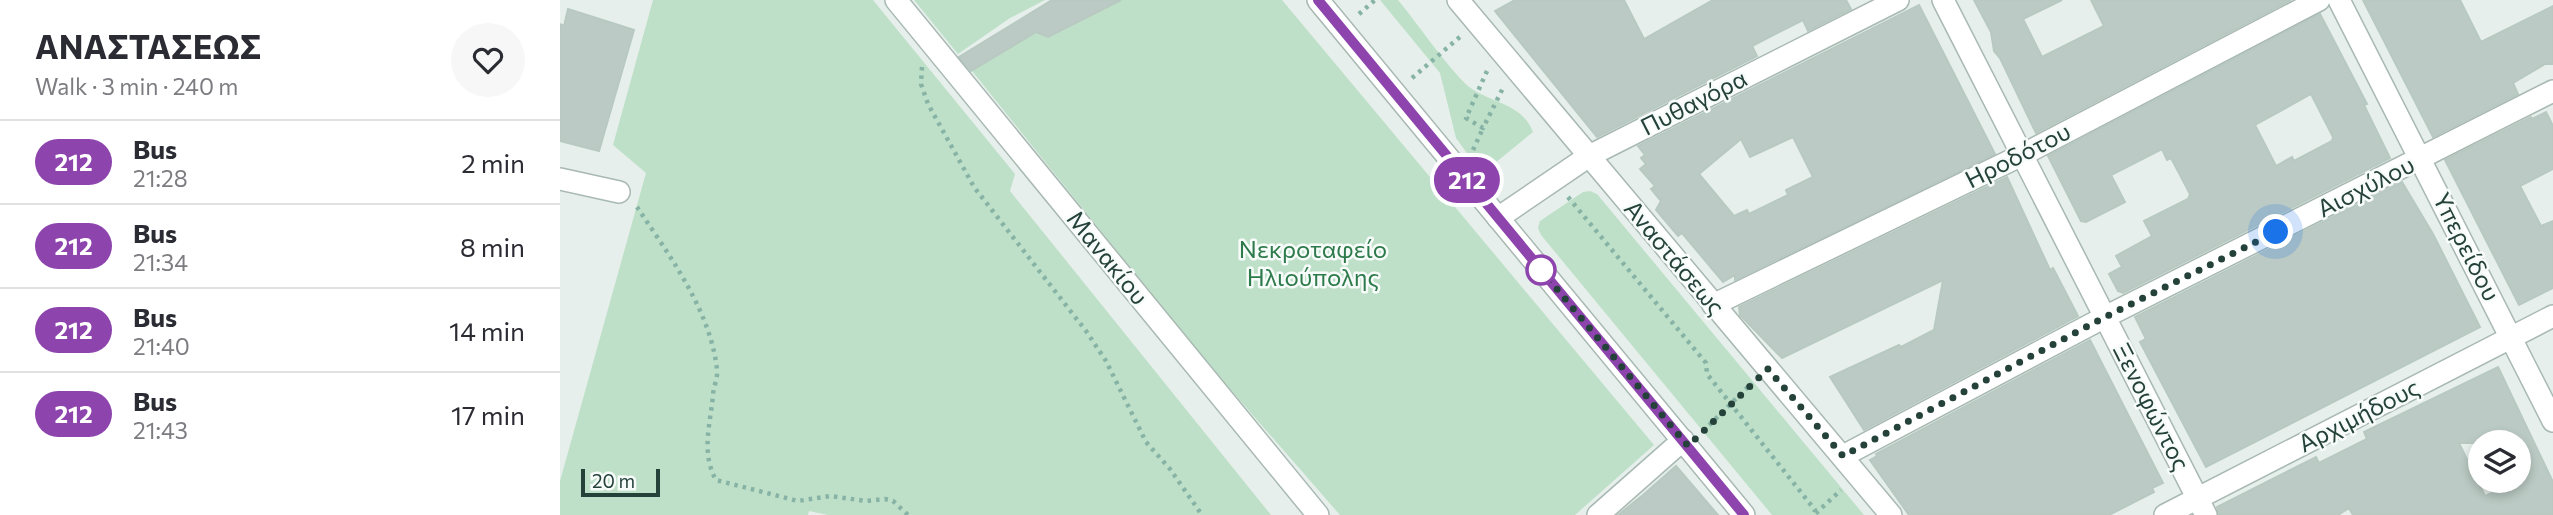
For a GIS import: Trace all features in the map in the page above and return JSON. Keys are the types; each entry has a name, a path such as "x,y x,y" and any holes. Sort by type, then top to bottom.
{"street":[{"name":"Μανακίου","path":"896,0 1318,515"},
{"path":"1318,0 1744,515"},
{"name":"Πυθαγόρα","path":"1498,218 1589,156 1898,0"},
{"name":"Ξενοφώντος","path":"1942,0 2202,507"},
{"name":"Ηροδότου","path":"1713,305 2022,155 2319,0"},
{"name":"Υπερείδου","path":"2339,0 2553,421"},
{"name":"Αναστάσεως","path":"1469,8 1497,48 1891,515"},
{"name":"Αισχύλου","path":"1843,456 2105,317 2553,91"},
{"path":"560,178 619,192"},
{"name":"Αρχιμήδους","path":"2165,515 2202,507 2553,316"},
{"path":"1598,515 1685,443"}],"path":[{"path":"1395,93 1469,8"},
{"path":"935,48 920,69 921,84 928,104 953,151 995,215 1086,331 1106,361 1146,442 1170,469 1202,515"},
{"path":"1497,48 1466,118 1483,128 1513,66"},
{"path":"1554,180 1706,363 1707,374 1729,405 1815,510 1814,515"},
{"path":"619,192 634,202 677,270 708,330 717,374 706,445 710,468 716,480 798,501 830,496 866,501 885,499 893,501 908,515"},
{"path":"1685,443 1768,369"},
{"path":"1814,515 1858,475"}],"green space":[{"path":"653,0 873,0 1015,174 1010,191 1271,515 828,515 809,511 808,515 560,515 560,481 646,173 613,145"},
{"path":"914,0 1045,0 1010,18 958,54"},
{"name":"Νεκροταφείο Ηλιούπολης","path":"1052,0 1282,0 1654,445 1575,515 1340,515 1202,357 960,56"},
{"path":"1380,0 1398,0 1464,83 1515,110 1533,132 1495,163 1474,163 1456,138 1440,73"},
{"path":"1583,192 1597,194 1864,515 1772,515 1541,235 1538,228 1540,221"}],"building":[{"path":"1052,0 1121,0 1048,37 1036,32 971,71 959,57"},
{"path":"1515,0 1624,0 1644,39 1713,0 1846,0 1851,9 1808,31 1803,20 1752,46 1757,56 1597,137 1495,11"},
{"path":"1974,0 2062,0 2023,19 2042,57 2104,26 2091,0 2291,0 2036,133 2000,58 1994,51 1991,32"},
{"path":"2363,0 2460,0 2481,42 2553,6 2553,64 2545,64 2513,83 2518,94 2433,137"},
{"path":"1919,5 1995,154 1735,280 1735,275 1723,282 1682,233 1678,236 1656,210 1661,201 1651,189 1655,186 1640,169 1646,164 1641,158 1645,155 1638,146","holes":["1793,137 1813,177 1786,190 1788,195 1749,214 1747,210 1734,216 1699,174 1741,139 1750,157"]},
{"path":"568,9 634,30 599,151 560,141 560,24 564,26"},
{"path":"2320,14 2367,104 2364,105 2390,158 2123,293 2118,291 2109,274 2122,267 2116,256 2152,236 2144,221 2188,199 2190,194 2171,158 2167,160 2162,149 2111,175 2125,202 2086,222 2081,221 2048,156","holes":["2311,94 2333,137 2332,141 2294,161 2292,157 2276,166 2255,125"]},
{"path":"2546,112 2553,126 2553,169 2520,186 2541,226 2553,221 2553,288 2519,305 2445,160"},
{"path":"2007,177 2050,270 2053,268 2078,316 1864,430 1830,377 1934,330 1943,280 1782,358 1740,315 1739,307"},
{"path":"2402,182 2433,234 2480,327 2206,467 2140,342 2146,339 2135,317"},
{"path":"2090,340 2163,483 2152,488 2154,492 2109,515 1909,515 1870,460 1877,456 1876,454"},
{"path":"2498,367 2528,430 2468,430 2468,443 2459,443 2468,461 2468,493 2484,493 2485,496 2492,493 2531,493 2531,436 2553,482 2553,515 2353,515 2349,508 2338,515 2219,515 2217,507 2316,457 2319,463 2367,439 2364,432"},
{"path":"1676,466 1718,515 1618,515 1643,495"}],"bus line":[{"name":"212","path":"1318,0 1744,515"}],"route":[{"path":"1541,270 1688,446 1768,369 1843,456 2105,317 2276,232"}]}
